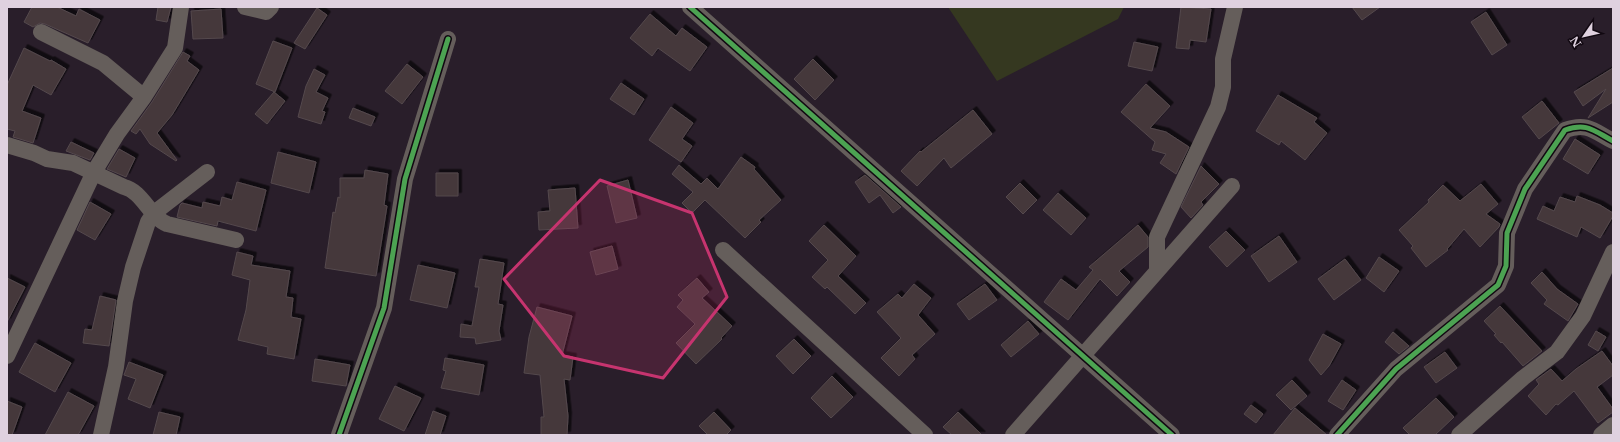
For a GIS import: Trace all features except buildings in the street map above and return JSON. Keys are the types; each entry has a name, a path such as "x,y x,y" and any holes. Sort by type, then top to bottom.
{"street":[{"path":"7,356 94,172 117,134 144,97 175,48 181,7"},
{"path":"245,7 266,12 271,7"},
{"path":"690,7 1172,435"},
{"path":"1157,271 1157,237 1218,108 1223,87 1223,59 1235,7"},
{"path":"41,32 103,63 144,97"},
{"path":"339,435 384,308 405,180 448,39"},
{"path":"1337,435 1396,369 1498,285 1506,266 1507,233 1524,189 1565,130 1584,126 1613,141"},
{"path":"7,145 47,159 73,163 124,187 132,189 154,213 159,221 236,240"},
{"path":"101,435 116,367 126,301 133,267 148,222 154,213 207,172"},
{"path":"1013,435 1232,186"},
{"path":"723,250 925,435"},
{"path":"1459,435 1523,378 1557,352 1583,316 1613,252"},
{"path":"1601,435 1613,425"}],"highlighted area":[{"path":"600,180 692,213 727,297 663,378 564,356 504,279"}],"green space":[{"path":"948,7 1124,7 1118,19 997,81"}],"cycle path":[{"path":"690,7 1172,435"},
{"path":"339,435 384,308 405,179 448,39"},
{"path":"1337,435 1396,369 1498,285 1506,266 1507,233 1525,189 1565,130 1585,127 1613,141"}]}
